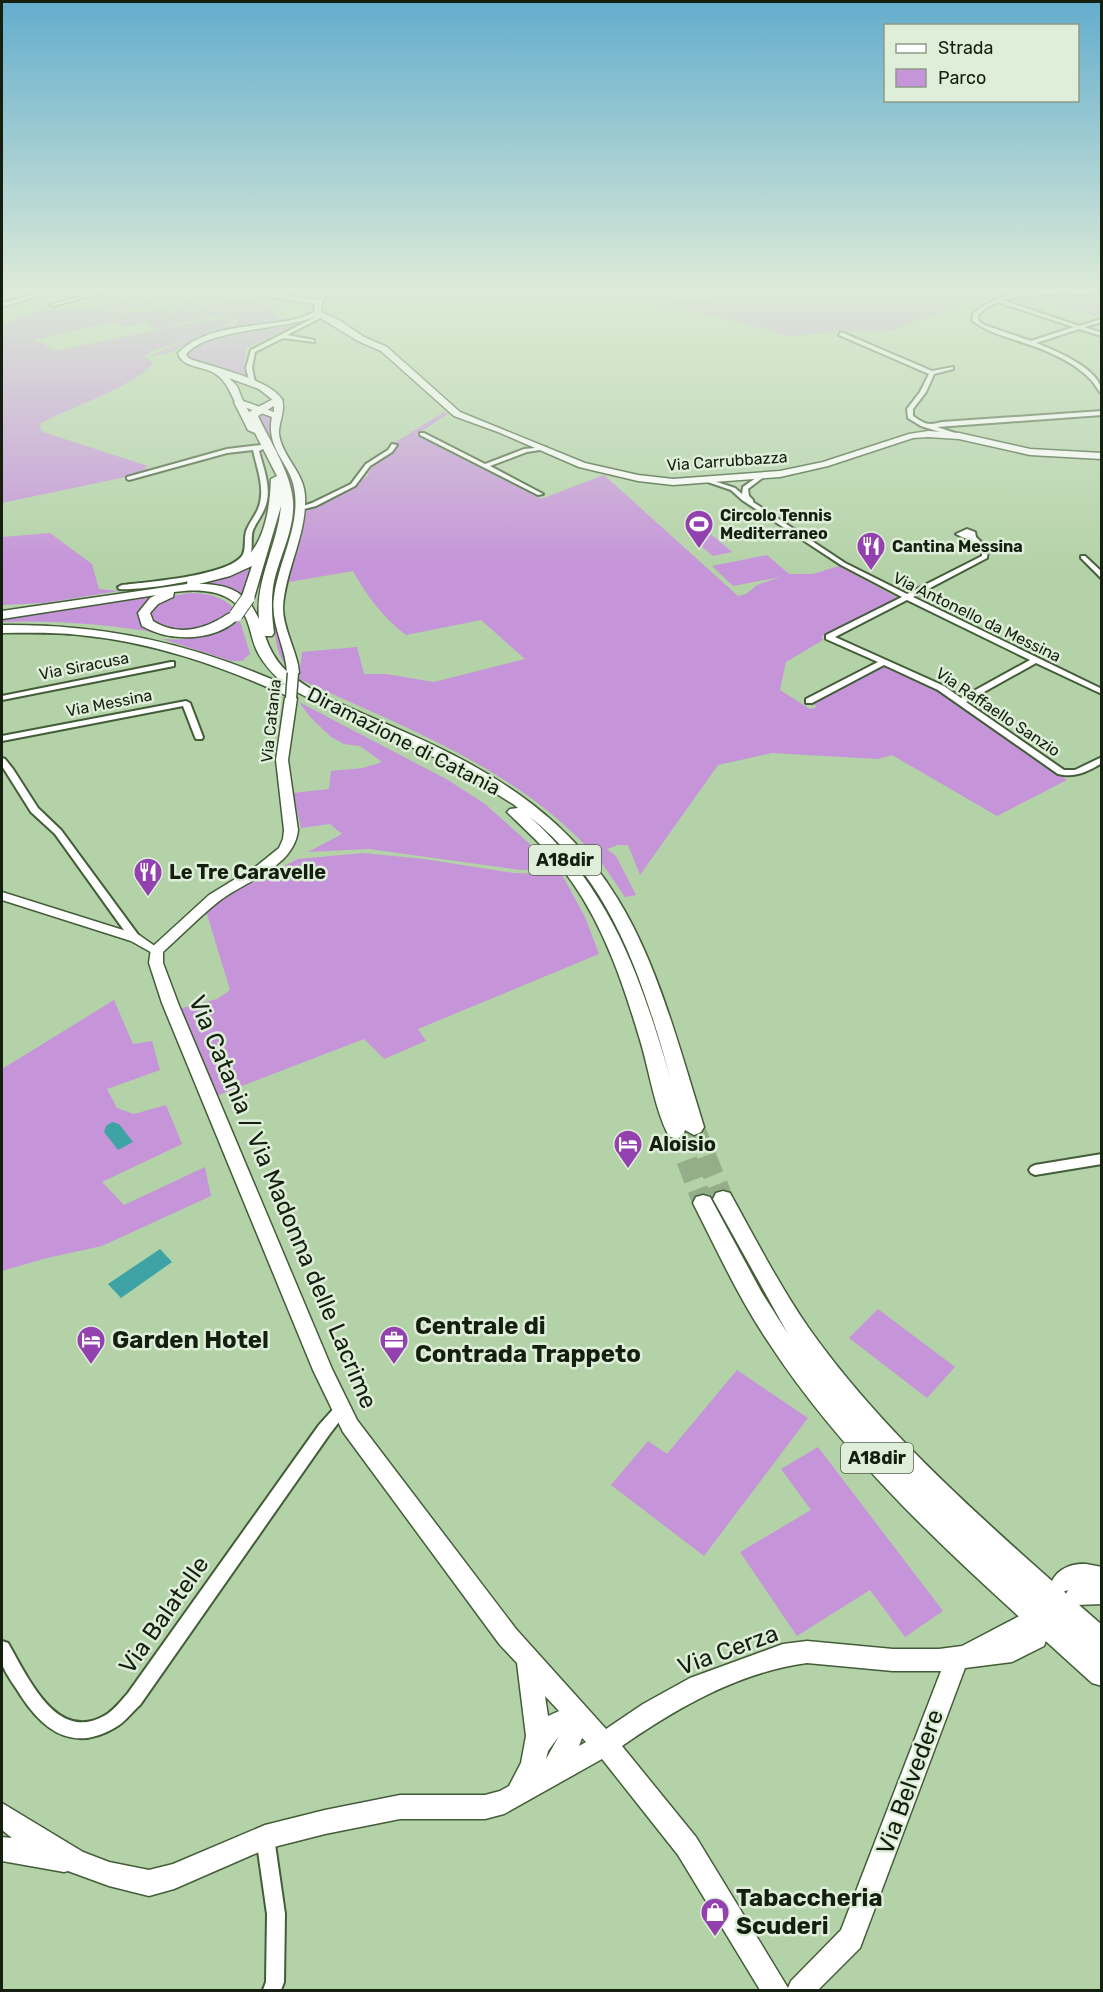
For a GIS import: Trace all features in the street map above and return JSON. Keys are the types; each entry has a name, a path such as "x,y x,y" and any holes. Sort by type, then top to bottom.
{"highway":[{"path":"250,600 276,505 277,488 275,476 252,415 275,397"},
{"path":"2,624 82,625 184,638 221,629 238,615 250,600 282,496 280,476 238,398"},
{"path":"265,449 281,469 289,501 288,514 264,603 265,623 280,668 294,680 430,749"},
{"path":"2,613 190,582 226,573 252,559 271,525"},
{"name":"Diramazione di Catania","path":"2,613 179,588 218,589 237,597 247,605 254,617 263,654 281,676 326,701 430,749 482,777 526,805 567,841 606,891 630,935 694,1126"},
{"path":"238,615 212,629 179,634 156,629 147,623 144,616 150,604 171,594 203,592 225,598 242,614 251,646 263,667 280,682 317,704"},
{"name":"Diramazione di Catania","path":"2,629 86,630 158,642 216,660 317,704 419,753 475,784 520,816 565,859 592,896 614,938 640,1012 676,1131"},
{"name":"A18dir","path":"1101,1643 961,1516 861,1411 800,1334 760,1267 713,1201 741,1274 788,1352 842,1420 947,1533 1101,1673"}],"main road":[{"path":"230,382 238,398 259,410 272,414 274,430"},
{"path":"249,382 275,397"},
{"name":"Via Carrubbazza","path":"420,382 449,409 526,445 544,448 604,471 652,481 705,480 733,484 825,464 937,429 1030,452 1101,456"},
{"path":"238,398 252,387 275,397"},
{"path":"238,398 259,405 275,397"},
{"name":"Via Catania","path":"156,951 214,898 264,868 284,850 290,839 291,830 282,760 291,698 292,673 291,657 280,621 279,600 300,508 297,479 277,443 274,430 278,420 275,397"},
{"name":"Via Catania / Via Madonna delle Lacrime","path":"156,951 156,963 170,1004 341,1410 350,1426 508,1637 604,1744 687,1846 775,1990"},
{"path":"1101,1578 1090,1574 1072,1575 1070,1587 1101,1593"},
{"name":"Via Cerza","path":"76,1862 109,1874 148,1883 174,1876 265,1838 325,1822 400,1807 485,1807 504,1802 517,1795 604,1744 651,1712 698,1686 783,1655 807,1652 893,1660 957,1658 1012,1651 1031,1631"},
{"name":"Via Belvedere","path":"800,1990 851,1940 957,1658"},
{"path":"517,1795 535,1758 537,1746 533,1689 527,1659"},
{"path":"537,1746 553,1725 580,1716"},
{"path":"549,1775 562,1756 580,1716"},
{"path":"2,1815 22,1831 76,1862"},
{"path":"2,1849 76,1862"}],"street":[{"path":"927,382 909,414 912,420 937,429 1101,413"},
{"path":"422,434 540,494"},
{"path":"300,508 314,505 353,485 369,465 390,451 394,445"},
{"path":"507,458 526,445"},
{"path":"532,455 544,448"},
{"path":"129,478 227,452 265,449"},
{"path":"122,587 208,574 234,566 244,559 248,553 249,531 263,506 265,483 256,452 265,449"},
{"path":"485,466 507,458 532,455 561,456"},
{"path":"745,488 762,476"},
{"path":"733,484 745,488"},
{"name":"Via Antonello da Messina","path":"733,484 753,504 843,564 906,598 1101,692"},
{"path":"745,488 746,497 753,504"},
{"name":"Via Raffaello Sanzio","path":"972,537 985,549 985,556 829,637 932,684 961,701 1061,772 1070,775 1081,772 1101,759"},
{"path":"1083,557 1101,577"},
{"path":"961,701 1035,660"},
{"path":"809,701 884,662"},
{"name":"Via Siracusa","path":"2,698 171,664"},
{"name":"Via Messina","path":"2,739 186,703 199,737"},
{"path":"2,761 34,810 58,832 135,938"},
{"path":"2,896 135,938 156,951"},
{"path":"1035,1170 1101,1159"},
{"name":"Via Balatelle","path":"2,1649 44,1714 60,1728 73,1733 91,1730 111,1721 134,1699 324,1430 341,1410"},
{"path":"265,1838 276,1914 275,1982 272,1990"}],"green space":[{"path":"2,382 128,382 40,424 41,430 148,466 144,468 149,470 2,503"},
{"path":"444,412 448,414 416,435 541,499 604,475 738,596 746,594 757,585 780,577 733,586 712,566 767,555 789,574 813,574 839,566 898,598 822,636 823,640 786,662 780,690 810,709 817,707 813,704 889,666 938,689 1067,780 997,816 892,755 878,759 772,753 718,765 640,875 628,845 618,845 607,849 616,856 636,895 625,897 599,860 567,828 497,775 459,753 299,679 302,652 357,647 364,674 386,674 434,682 525,659 481,620 406,635 376,606 353,571 289,582 306,509 353,488 367,476 376,460 397,448 394,443"},
{"path":"263,413 271,415 271,439 291,473 296,487 296,510 274,604 275,621 286,666 277,644 272,617 272,598 289,531 293,496 288,477 257,416"},
{"path":"50,533 92,564 99,589 119,591 44,603 2,605 2,537"},
{"path":"712,535 732,552 713,556 693,539"},
{"path":"252,563 242,595 233,590 184,585 201,582"},
{"path":"173,591 140,613 142,624 158,633 80,623 2,622 2,616"},
{"path":"190,593 213,596 234,608 216,622 195,629 174,629 152,623 149,612 166,597"},
{"path":"240,621 250,654 242,661 231,661 162,639 202,636"},
{"path":"299,702 448,780 485,804 560,871 585,917 599,954 418,1029 426,1041 384,1059 364,1039 216,1096 178,1009 217,999 230,990 206,911 228,894 298,859 363,853 424,859 514,873 545,874 542,869 520,870 369,849 308,852 342,834 330,824 301,828 293,793 329,789 331,771 363,768 382,762 360,746 344,744 331,737 310,717"},
{"path":"114,1000 133,1044 152,1041 160,1070 107,1089 117,1108 134,1114 166,1105 182,1144 102,1182 124,1205 205,1167 211,1196 102,1246 2,1271 2,1069"},
{"path":"878,1309 955,1367 927,1398 849,1338"},
{"path":"737,1370 808,1418 704,1556 611,1485 648,1441 667,1454"},
{"path":"818,1447 943,1611 905,1637 870,1590 797,1636 740,1552 811,1510 781,1469"}],"water":[{"path":"112,1122 119,1124 133,1142 118,1150 104,1132 106,1126"},
{"path":"160,1249 172,1262 121,1298 108,1284"}],"tunnel":[{"path":"694,1127 723,1199"},
{"path":"676,1131 703,1203"}],"place":[{"name":"Circolo Tennis Mediterraneo","path":"699,550"},
{"name":"Cantina Messina","path":"871,572"},
{"name":"Le Tre Caravelle","path":"148,898"},
{"name":"Aloisio","path":"628,1170"},
{"name":"Garden Hotel","path":"91,1366"},
{"name":"Centrale di Contrada Trappeto","path":"394,1366"},
{"name":"Tabaccheria Scuderi","path":"715,1938"}]}
